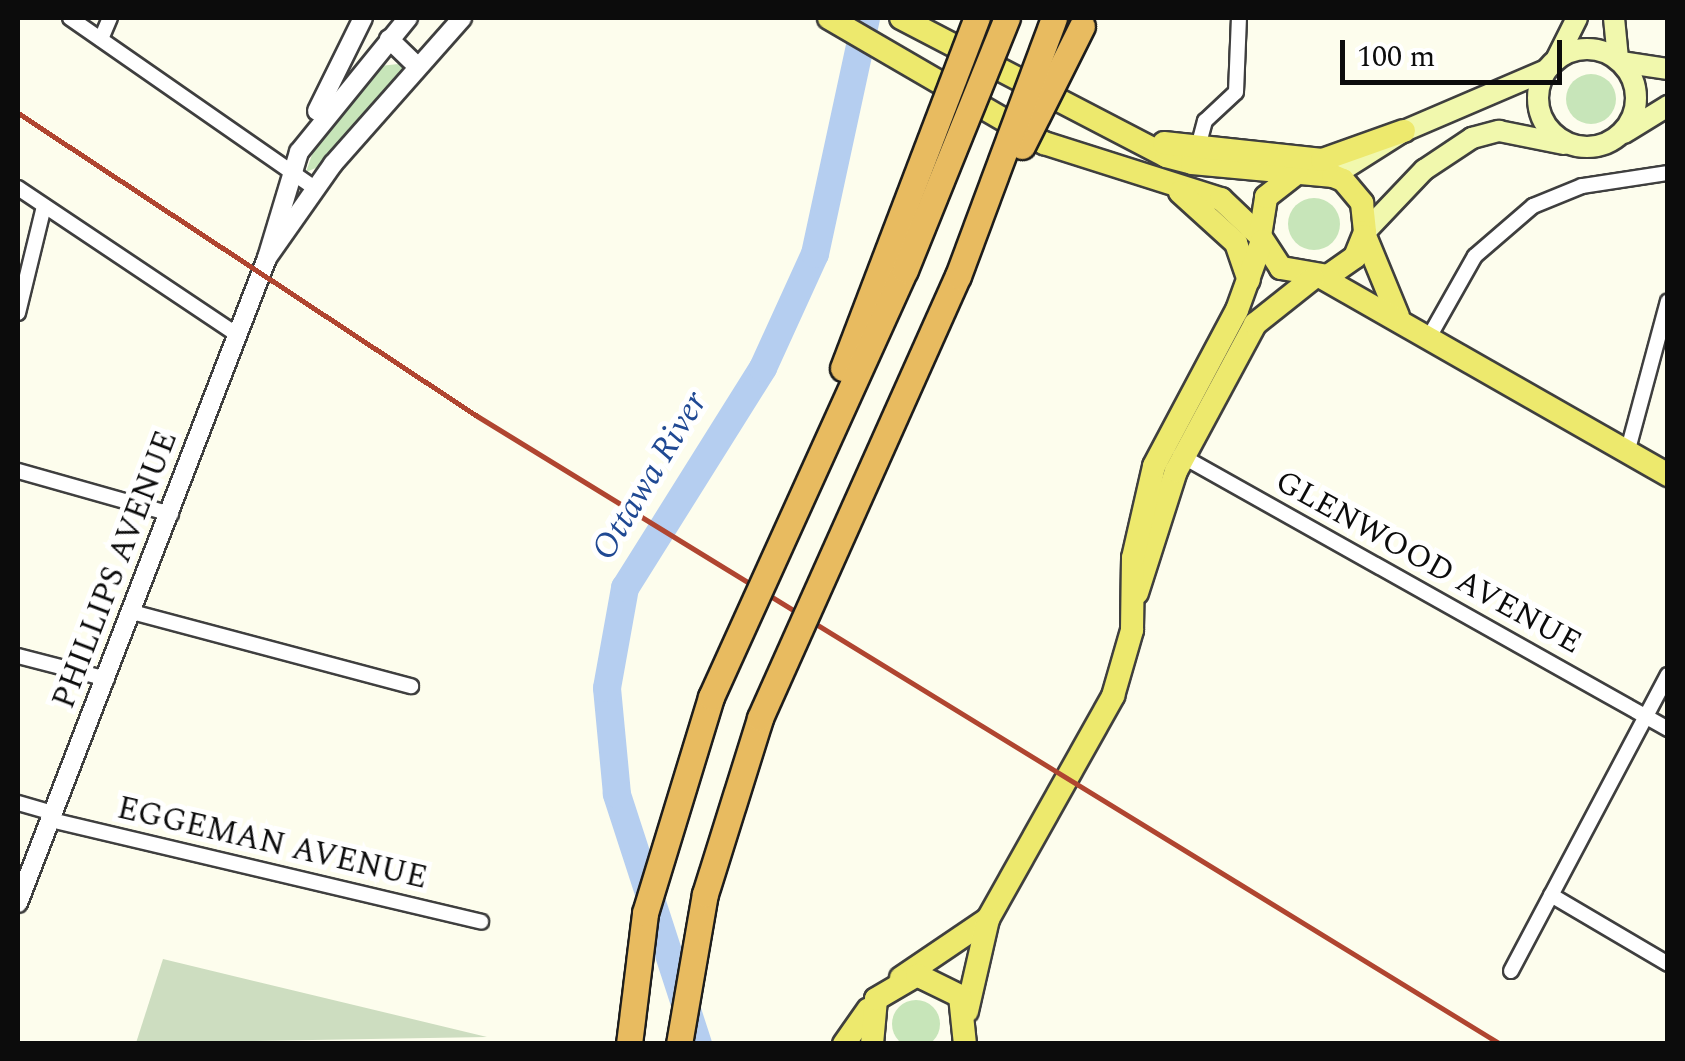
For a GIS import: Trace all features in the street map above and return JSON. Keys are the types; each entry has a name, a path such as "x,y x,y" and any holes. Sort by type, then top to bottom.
{"highway":[{"path":"629,1044 644,914 671,810 786,523 977,18"},
{"path":"786,523 905,270 1007,18"},
{"path":"958,276 1054,18"},
{"path":"679,1044 705,894 748,750 958,276 1082,26"}],"main road":[{"path":"828,18 908,60 1044,143 1177,190 1221,199 1261,239 1280,268 1317,277 1398,316 1428,339 1668,476"},
{"path":"1571,145 1538,107 1551,64 1576,18"},
{"path":"1614,18 1619,60 1636,94 1618,136"},
{"path":"909,22 1136,140 1192,163 1333,176 1362,203 1365,234 1398,316"},
{"path":"1136,140 1322,160 1404,131 1587,48 1619,60 1668,69"},
{"path":"1172,451 1261,314 1317,277 1348,265 1365,234 1424,170 1472,138 1500,131 1571,145 1618,136 1668,106"},
{"path":"1333,176 1404,131"},
{"path":"844,1044 876,999 901,978 951,952 988,919 1113,696 1136,594 1136,528 1249,280 1261,239 1266,197 1296,172"},
{"path":"1177,190 1236,242 1249,280"},
{"path":"970,1031 988,919"},
{"path":"901,978 934,977 970,1031"},
{"path":"872,1044 876,999"}],"street":[{"path":"70,18 316,189"},
{"path":"101,39 110,18"},
{"name":"PHILLIPS AVENUE","path":"18,903 267,258 292,172 363,18"},
{"name":"PHILLIPS AVENUE","path":"309,131 408,18"},
{"name":"PHILLIPS AVENUE","path":"267,258 316,189 462,18"},
{"path":"1198,147 1209,114 1236,92 1240,18"},
{"path":"388,39 418,67"},
{"path":"1428,339 1481,248 1533,206 1582,186 1668,173"},
{"path":"18,188 236,334"},
{"path":"18,314 44,206"},
{"path":"1626,453 1668,301"},
{"name":"GLENWOOD AVENUE","path":"1172,451 1668,729"},
{"path":"18,471 171,514"},
{"path":"132,612 411,686"},
{"path":"18,656 107,679"},
{"path":"1511,972 1668,675"},
{"name":"EGGEMAN AVENUE","path":"18,803 52,817 481,922"},
{"path":"1551,896 1668,964"}],"green space":[{"path":"407,63 323,165 306,172 317,140 380,66"},
{"path":"1591,74 1608,82 1616,99 1608,116 1591,124 1574,116 1566,99 1574,82"},
{"path":"1314,198 1332,206 1340,224 1332,242 1314,250 1296,242 1288,224 1296,206"},
{"path":"163,959 487,1037 136,1043"},
{"path":"916,1000 933,1007 940,1024 933,1041 916,1048 899,1041 892,1024 899,1007"}],"waterway":[{"name":"Ottawa River","path":"698,1044 617,794 607,688 625,588 763,368 815,254 866,18"}],"railway":[{"path":"18,113 477,416 1500,1044"}]}
